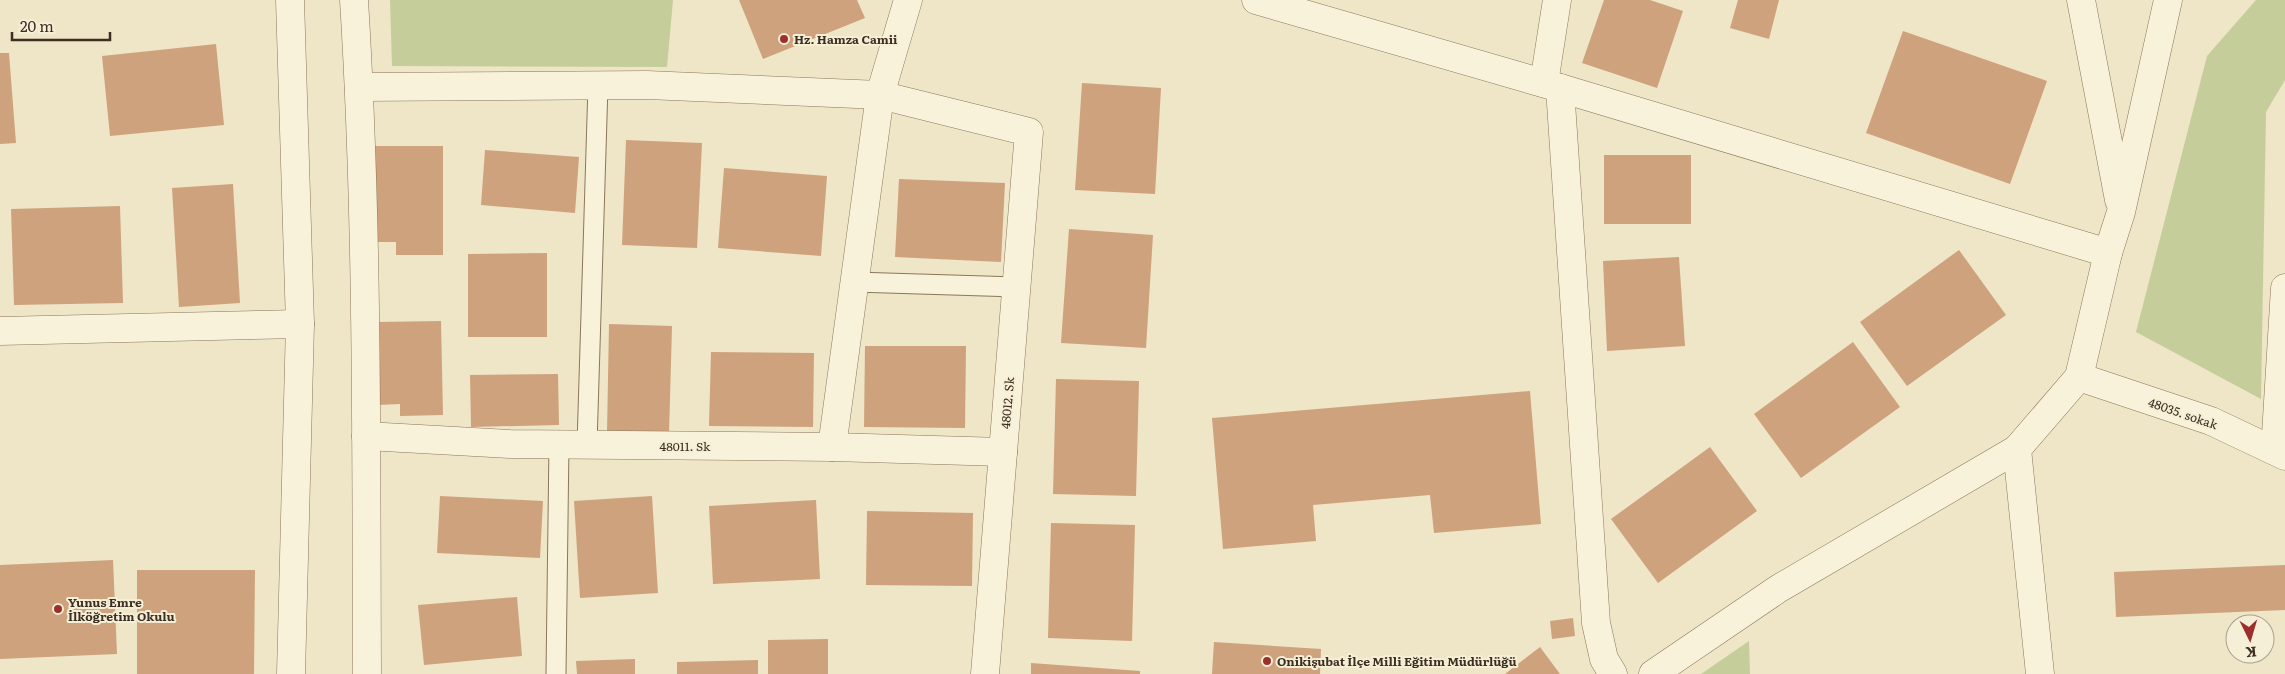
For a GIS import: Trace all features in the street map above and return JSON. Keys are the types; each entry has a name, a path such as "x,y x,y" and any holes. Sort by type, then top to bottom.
{"street":[{"path":"290,0 300,324 291,674"},
{"path":"354,0 359,86 366,436 367,674"},
{"path":"832,446 880,95 908,0"},
{"path":"1256,0 1552,85 2108,252"},
{"path":"1557,0 1552,85 1596,623 1604,659 1613,674"},
{"path":"2081,0 2121,212"},
{"path":"1653,674 1778,589 2017,449 2079,377 2108,252 2121,212 2168,0"},
{"path":"359,86 647,85 880,95"},
{"name":"48012. Sk","path":"880,95 1029,132 985,674"},
{"path":"2280,453 2285,288"},
{"path":"0,331 300,324"},
{"name":"48035. sokak","path":"2079,377 2212,421 2280,453"},
{"name":"48011. Sk","path":"366,436 510,444 832,446 1003,452"},
{"path":"2017,449 2040,674"}],"lane":[{"path":"587,445 598,85"},
{"path":"854,282 1017,287"},
{"path":"556,674 559,443"}],"green space":[{"path":"390,0 673,0 667,67 392,66"},
{"path":"2256,0 2285,0 2285,80 2266,112 2261,399 2136,332 2207,56"},
{"path":"1749,641 1750,674 1701,674"}],"building":[{"name":"Hz. Hamza Camii","path":"739,0 857,0 865,18 763,59"},
{"path":"1604,0 1650,0 1683,11 1657,88 1582,63"},
{"path":"1738,0 1779,0 1769,39 1730,28"},
{"path":"1903,31 2047,81 2010,184 1866,133"},
{"path":"216,44 224,125 110,136 102,56"},
{"path":"0,53 9,53 16,143 0,144"},
{"path":"1082,83 1161,88 1155,194 1075,190"},
{"path":"626,140 702,143 697,248 622,245"},
{"path":"374,146 443,146 443,255 396,255 396,242 374,242"},
{"path":"485,150 579,157 575,213 481,205"},
{"path":"1604,155 1691,155 1691,224 1604,224"},
{"path":"724,168 827,176 821,256 718,248"},
{"path":"899,179 1005,183 1001,262 895,257"},
{"path":"233,184 240,303 179,307 172,188"},
{"path":"120,206 123,303 14,305 11,209"},
{"path":"1069,229 1153,235 1146,348 1061,343"},
{"path":"1959,250 2006,315 1907,386 1860,322"},
{"path":"547,253 547,337 468,337 468,254"},
{"path":"1679,257 1685,346 1607,351 1603,261"},
{"path":"441,321 443,415 400,416 400,404 378,405 377,322"},
{"path":"609,324 672,326 669,434 607,433"},
{"path":"1853,342 1900,407 1801,478 1754,414"},
{"path":"865,346 966,346 965,428 864,427"},
{"path":"711,352 814,353 813,427 709,426"},
{"path":"558,374 559,425 471,427 470,375"},
{"path":"1056,379 1139,381 1136,496 1053,494"},
{"path":"1530,391 1541,524 1434,533 1430,495 1313,505 1316,541 1223,549 1212,418"},
{"path":"1710,447 1757,511 1658,583 1611,519"},
{"path":"440,496 543,501 540,558 437,553"},
{"path":"652,496 658,593 580,598 574,501"},
{"path":"816,500 820,579 713,584 709,506"},
{"path":"867,511 973,513 972,586 866,585"},
{"path":"1051,523 1135,525 1132,641 1048,638"},
{"name":"Yunus Emre İlköğretim Okulu","path":"113,560 117,654 0,659 0,565"},
{"path":"2285,565 2285,610 2116,617 2114,572"},
{"path":"137,570 255,570 254,674 137,674"},
{"path":"517,597 522,656 424,665 418,605"},
{"path":"1573,618 1575,636 1552,639 1550,621"},
{"path":"828,639 828,674 768,674 768,640"},
{"name":"Onikişubat İlçe Milli Eğitim Müdürlüğü","path":"1214,642 1321,649 1320,674 1212,674"},
{"path":"1540,647 1560,674 1505,674"},
{"path":"635,659 635,674 577,674 576,661"},
{"path":"758,660 758,674 677,674 677,662"},
{"path":"1031,663 1140,671 1140,674 1031,674"}],"place":[{"name":"Hz. Hamza Camii","path":"784,39"},
{"name":"Yunus Emre İlköğretim Okulu","path":"58,609"},
{"name":"Onikişubat İlçe Milli Eğitim Müdürlüğü","path":"1267,661"}]}
